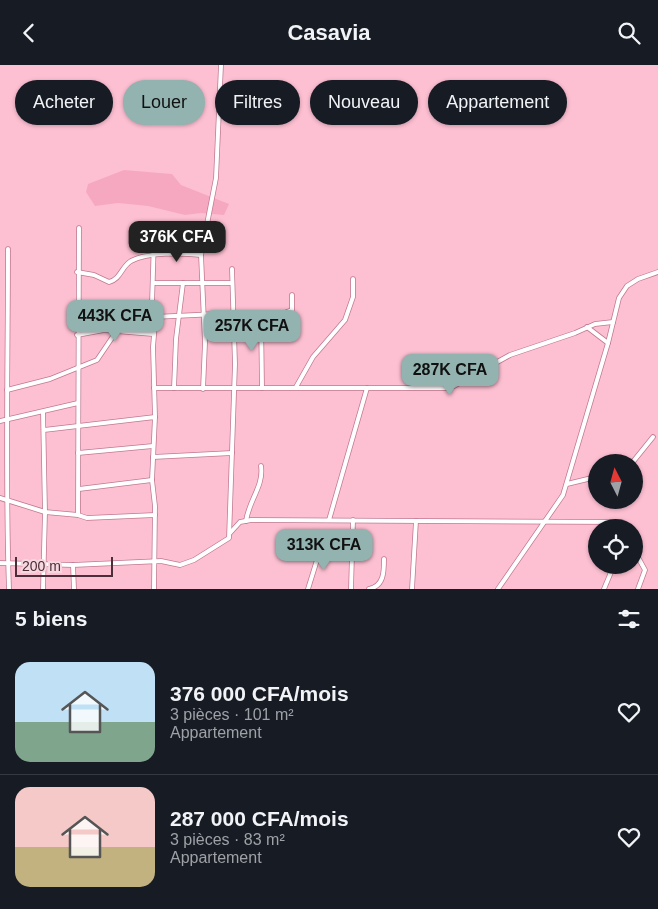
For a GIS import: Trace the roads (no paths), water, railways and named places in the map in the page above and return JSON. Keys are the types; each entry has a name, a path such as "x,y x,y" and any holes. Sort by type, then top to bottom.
{"street":[{"path":"203,389 204,314 201,255 216,178 221,65"},
{"path":"78,515 77,272 79,228"},
{"path":"154,238 152,256 155,417 152,480 155,515 154,589"},
{"path":"8,249 6,391 9,420 9,589"},
{"path":"77,272 94,275 109,282 117,279 124,266 132,261 167,254 201,255"},
{"path":"0,563 44,565 186,564 229,538 232,388 235,364 232,269"},
{"path":"498,589 563,495 608,343 619,298 627,286 643,276 658,272"},
{"path":"296,387 313,357 345,320 353,297 353,279"},
{"path":"153,283 232,283"},
{"path":"174,388 176,339 183,283"},
{"path":"154,317 232,313 240,313 248,317 261,316 290,311 292,295"},
{"path":"261,316 262,389"},
{"path":"154,388 262,389 296,387 436,389 454,386 510,355 587,327 613,322"},
{"path":"587,327 608,343"},
{"path":"77,335 100,330 153,334"},
{"path":"6,391 78,369 97,360 116,332"},
{"path":"329,520 368,388"},
{"path":"0,421 78,403"},
{"path":"43,412 45,512 43,589"},
{"path":"44,430 155,417"},
{"path":"639,454 653,437"},
{"path":"78,453 153,446"},
{"path":"153,457 232,453"},
{"path":"246,521 248,506 262,481 261,466"},
{"path":"567,484 588,479"},
{"path":"79,489 152,480"},
{"path":"0,498 45,512 78,515 86,518 155,515"},
{"path":"351,589 352,520"},
{"path":"230,533 240,522 246,521 588,521"},
{"path":"412,589 416,521"},
{"path":"308,589 321,547"},
{"path":"369,589 379,584 383,577 384,559"},
{"path":"74,565 74,589"},
{"path":"638,589 646,570 643,565"},
{"path":"603,588 610,574"}]}
